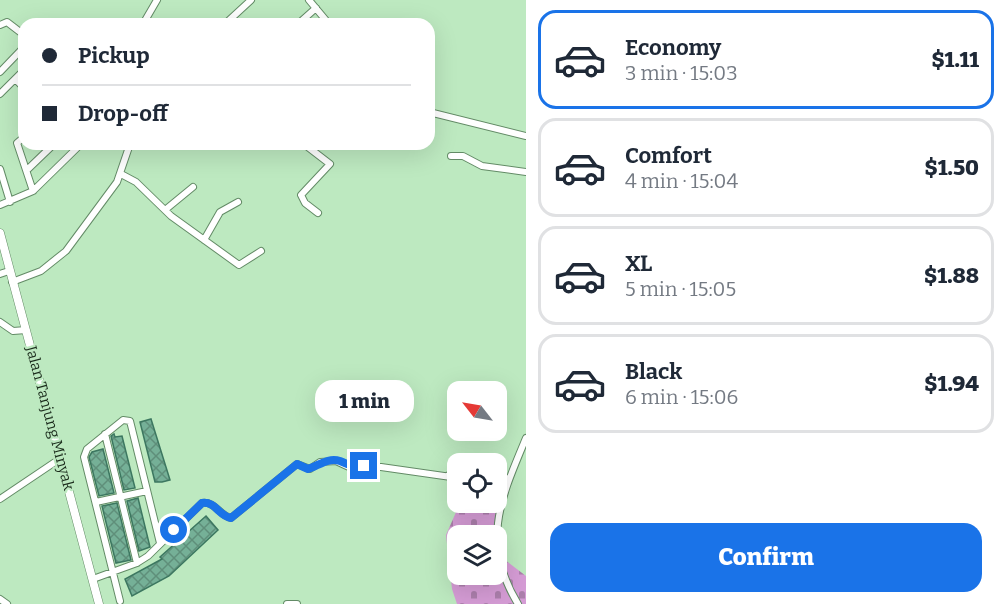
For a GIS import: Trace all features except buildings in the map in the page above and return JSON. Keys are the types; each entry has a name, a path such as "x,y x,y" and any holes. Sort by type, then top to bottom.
{"main road":[{"name":"Jalan Tanjung Minyak","path":"0,233 99,604"}],"street":[{"path":"146,18 157,0"},
{"path":"232,18 251,0"},
{"path":"309,0 324,18"},
{"path":"304,18 315,8"},
{"path":"0,25 6,22 18,31"},
{"path":"0,72 18,53"},
{"path":"0,94 18,76"},
{"path":"15,79 18,82"},
{"path":"435,113 526,136"},
{"path":"18,150 28,169 33,191"},
{"path":"28,169 48,150"},
{"path":"0,205 33,191 75,150"},
{"path":"12,282 41,271 57,260 121,174 128,150"},
{"path":"317,150 330,164 301,195 305,203 318,213"},
{"path":"451,156 463,156 482,166 526,172"},
{"path":"0,169 10,202"},
{"path":"121,174 136,182 165,210 239,265 261,251"},
{"path":"165,210 194,187"},
{"path":"204,240 220,212 238,202"},
{"path":"0,274 9,271"},
{"path":"0,322 13,331 26,330"},
{"path":"120,601 85,452 127,419 130,421 160,543"},
{"path":"105,434 137,563"},
{"path":"507,483 526,438"},
{"path":"0,499 61,458"},
{"path":"93,579 137,563 202,503 211,503 226,517 231,518 297,464 310,469 320,462 336,461 349,467 381,467 446,476"},
{"path":"96,502 147,491"},
{"path":"498,513 499,554 506,582 518,604"},
{"path":"0,599 7,604"},
{"path":"287,604 297,604"}],"green space":[{"path":"456,513 496,513 495,525 450,525"},
{"path":"507,562 526,576 526,604 457,604 452,585 507,585"}],"route":[{"path":"174,530 202,503 211,503 226,517 231,518 297,464 308,469 320,462 336,461 349,467 364,466"}]}
